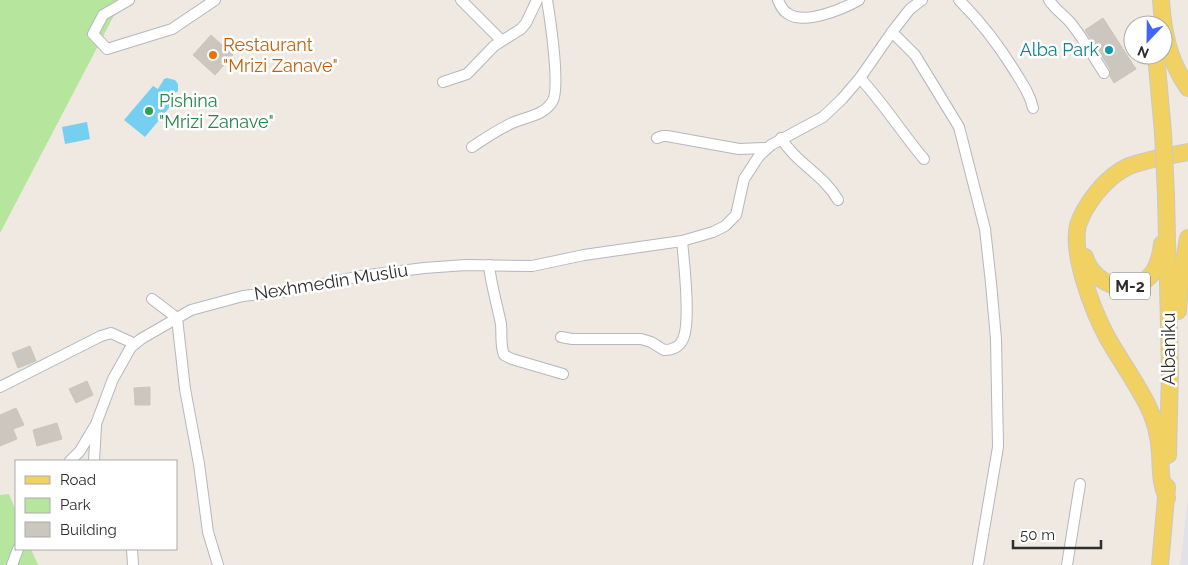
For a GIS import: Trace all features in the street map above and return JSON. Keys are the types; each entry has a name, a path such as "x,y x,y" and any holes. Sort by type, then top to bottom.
{"main road":[{"path":"1151,0 1152,15"},
{"path":"1160,0 1170,54 1178,74 1188,88"},
{"name":"Albaniku","path":"1157,65 1166,195 1170,371 1167,498 1160,565"},
{"path":"1167,498 1161,486 1160,451 1155,426 1148,406 1106,335 1081,268 1076,240 1078,225 1084,211 1111,176 1150,159 1188,152"},
{"name":"M-2","path":"1084,211 1085,221 1082,240 1087,265 1093,273 1108,284 1128,286 1139,283 1149,276 1158,263 1163,239 1166,195"},
{"path":"1168,415 1180,285 1188,238"}],"street":[{"path":"129,0 103,16 93,34 107,49 172,29 215,0"},
{"path":"461,0 502,40"},
{"path":"443,82 467,74 502,40 521,29 537,0"},
{"path":"472,146 510,124 541,111 556,96 556,74 547,0"},
{"path":"778,0 786,13 797,18 830,13 859,0"},
{"name":"Nexhmedin Musliu","path":"96,424 113,379 124,358 135,344 191,310 243,296 289,291 361,276 424,268 490,265 532,266 584,255 682,241 713,232 725,226 736,215 744,179 759,156 782,138 823,117 842,100 892,32 910,10 922,0"},
{"path":"959,0 975,16 997,44 1026,89 1033,108"},
{"path":"1049,0 1057,11 1066,17 1075,28 1104,73"},
{"path":"892,32 915,55 958,127 985,229 996,339 998,447 978,565"},
{"path":"860,78 889,112 902,132 924,159"},
{"path":"658,138 668,136 739,150 768,148"},
{"path":"782,138 793,155 815,173 838,200"},
{"path":"561,337 572,339 641,339 651,342 664,350 676,348 684,338 686,328 682,241"},
{"path":"490,265 504,355 563,374"},
{"path":"152,299 176,318 185,389 199,464 208,532 218,565"},
{"path":"0,388 101,336 111,333 135,344"},
{"path":"71,460 80,451 96,424"},
{"path":"94,460 96,424"},
{"path":"1067,565 1080,484"},
{"path":"12,565 18,550"},
{"path":"132,550 133,565"}],"shaded area":[{"path":"1188,499 1188,565 1180,565"}],"green space":[{"path":"0,0 122,0 0,233"},
{"path":"9,494 15,509 15,550 31,550 38,565 0,565 0,495"}],"water":[{"name":"Pishina \"Mrizi Zanave\"","path":"164,79 175,80 178,84 178,91 169,98 174,102 145,137 124,120 153,86 158,89"},
{"path":"87,122 90,139 65,144 62,127"}],"building":[{"name":"Alba Park","path":"1103,18 1123,49 1123,65 1133,65 1136,69 1114,83 1110,76 1110,69 1085,30"},
{"name":"Restaurant \"Mrizi Zanave\"","path":"211,35 233,55 215,75 193,55"},
{"path":"30,346 36,361 18,368 12,353"},
{"path":"87,381 93,395 76,403 69,389"},
{"path":"150,387 150,405 135,405 134,388"},
{"path":"16,408 24,425 13,429 17,439 0,446 0,415"},
{"path":"57,423 62,439 37,446 33,430"}],"place":[{"name":"Alba Park","path":"1109,50"},
{"name":"Restaurant \"Mrizi Zanave\"","path":"213,55"},
{"name":"Pishina \"Mrizi Zanave\"","path":"149,111"}]}
